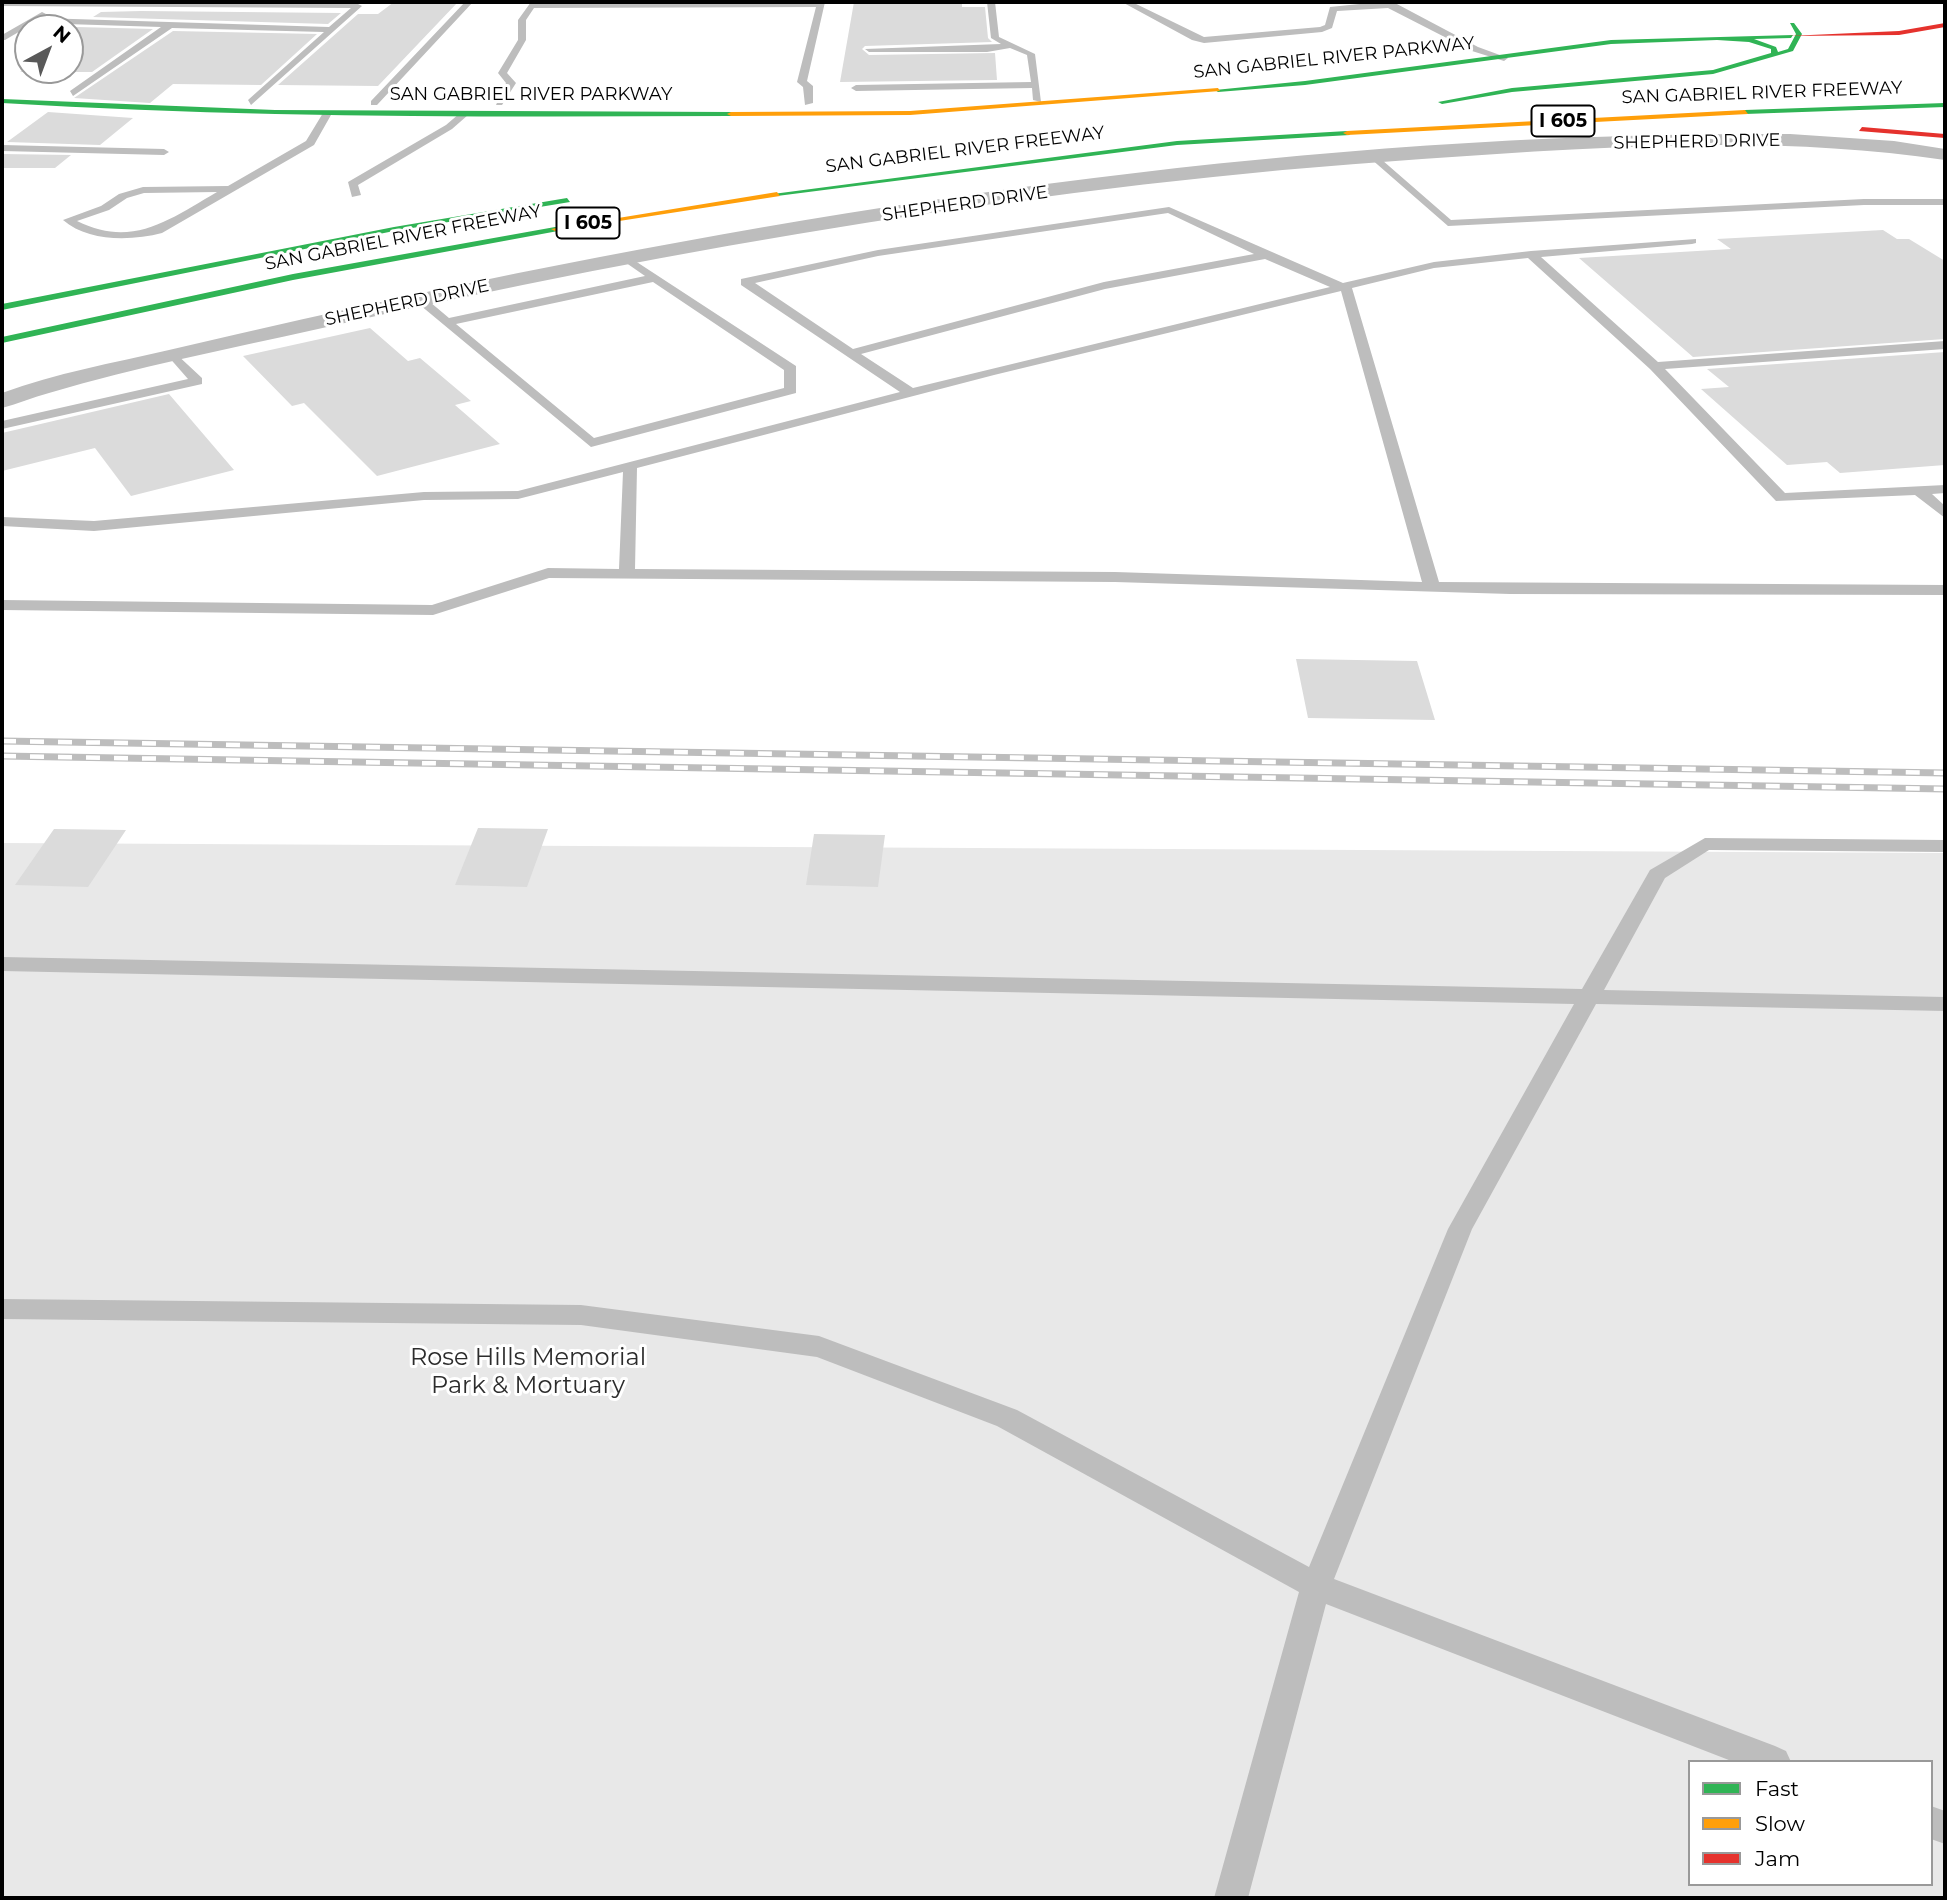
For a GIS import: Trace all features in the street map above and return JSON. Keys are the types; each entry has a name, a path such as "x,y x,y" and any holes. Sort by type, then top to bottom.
{"main road":[{"name":"SAN GABRIEL RIVER PARKWAY","path":"1611,42 1628,35 1662,32 1945,23"},
{"name":"SAN GABRIEL RIVER PARKWAY","path":"2,102 148,111 327,115 910,113 1306,83 1611,42 1707,38 1795,29 1899,33 1945,23"},
{"path":"1707,38 1765,44 1774,48 1775,55 1791,50 1795,29"},
{"path":"1899,33 1945,35"},
{"name":"SAN GABRIEL RIVER FREEWAY","path":"1669,93 1436,103 1512,90 1713,72 1775,55"},
{"name":"SAN GABRIEL RIVER PARKWAY","path":"2,88 251,102 808,103 1037,93 1060,102"},
{"path":"2,324 156,290 514,223 915,164 1165,137 1448,114 1714,102 1945,98"},
{"name":"SAN GABRIEL RIVER FREEWAY","path":"2,340 189,298 606,219 785,191 1181,143 1711,112 1945,105"},
{"path":"2,317 359,246 765,180 1131,136 1522,106"},
{"path":"1181,143 1764,126 1945,136"},
{"name":"SAN GABRIEL RIVER FREEWAY","path":"2,307 368,234 585,197"}],"street":[{"name":"SHEPHERD DRIVE","path":"2,401 37,388 173,355 626,258 791,228 1096,186 1436,151 1776,139 1833,140 1945,155"}],"lane":[{"path":"374,103 469,2"},
{"path":"856,88 1037,93 1031,54 995,38 991,2"},
{"path":"1126,2 1195,38 1204,40 1322,29 1329,26 1333,9 1387,4 1475,49 1504,58"},
{"path":"499,103 511,83 502,73 522,40 522,20 533,4 821,3 802,82 808,86 808,103"},
{"path":"2,4 358,6 251,102"},
{"path":"43,14 60,4"},
{"path":"84,21 332,30"},
{"path":"73,93 170,25"},
{"path":"869,49 987,49 1011,45"},
{"path":"226,189 142,190 123,196 105,208 68,220 118,235 148,235 310,143 327,115"},
{"path":"356,195 352,184 449,127 463,115"},
{"path":"2,148 164,152"},
{"path":"1374,156 1448,223 1864,202 1945,202"},
{"path":"912,394 745,282 878,254 1169,210 1346,289"},
{"path":"2,521 94,526 424,496 519,495 912,394 1346,289 1434,265 1692,241"},
{"path":"1531,254 1655,366 1781,498 1945,489"},
{"path":"851,352 1104,286 1266,255"},
{"path":"420,300 591,443 791,390 791,369 626,258"},
{"path":"448,322 654,278"},
{"path":"497,284 523,306"},
{"path":"1346,289 1432,587"},
{"path":"1655,366 1945,345"},
{"path":"2,425 197,381 173,355"},
{"path":"627,573 630,467"},
{"path":"1918,490 1945,513"},
{"path":"2,605 433,610 548,573 1115,577 1432,587 1945,590"},
{"path":"1231,1898 1316,1586 1460,1229 1657,874 1705,844 1945,846"},
{"path":"2,964 1945,1004"},
{"path":"2,1309 581,1315 819,1347 1007,1418 1316,1586 1770,1760"}],"green space":[{"name":"Rose Hills Memorial Park & Mortuary","path":"2,843 1945,853 1945,1898 2,1898"}],"building":[{"path":"394,2 458,2 378,86 278,85 358,14 378,14"},
{"path":"854,2 962,2 962,7 985,7 988,38 992,42 865,46 862,49 869,55 995,53 997,80 840,82"},
{"path":"101,12 341,13 328,24 93,17"},
{"path":"84,27 153,29 92,72 84,72"},
{"path":"173,31 317,34 261,85 173,84 150,103 74,98"},
{"path":"48,112 133,118 100,145 7,142"},
{"path":"2,154 71,155 55,168 2,168"},
{"path":"1883,230 1897,239 1909,239 1945,261 1945,339 1693,357 1579,258 1731,249 1717,239"},
{"path":"370,328 408,361 420,358 471,401 455,405 500,444 377,476 304,403 292,406 243,356"},
{"path":"1945,352 1945,465 1840,473 1827,462 1787,465 1701,389 1729,387 1707,369"},
{"path":"169,394 234,470 131,496 95,448 2,471 2,433"},
{"path":"1296,659 1417,661 1435,720 1308,718"},
{"path":"478,828 548,829 527,887 455,885"},
{"path":"54,829 126,830 88,887 15,885"},
{"path":"814,834 885,835 878,887 806,885"}],"railway":[{"path":"2,741 1945,773"},
{"path":"2,756 1945,789"}],"traffic: fast":[{"path":"1442,102 1512,90 1713,72 1791,50 1799,34 1792,24"},
{"path":"1218,90 1305,83 1611,42 1791,36"},
{"path":"1707,38 1750,40 1774,48 1775,56"},
{"path":"2,101 275,113 731,114"},
{"path":"1745,112 1945,105"},
{"path":"777,194 1177,143 1347,133"},
{"path":"2,307 394,229 567,200"},
{"path":"2,340 293,277 555,229"}],"traffic: slow":[{"path":"731,114 910,113 1218,90"},
{"path":"1347,133 1745,112"},
{"path":"555,229 777,194"}],"traffic: jam":[{"path":"1791,36 1899,33 1945,25"},
{"path":"1862,129 1945,136"}]}
